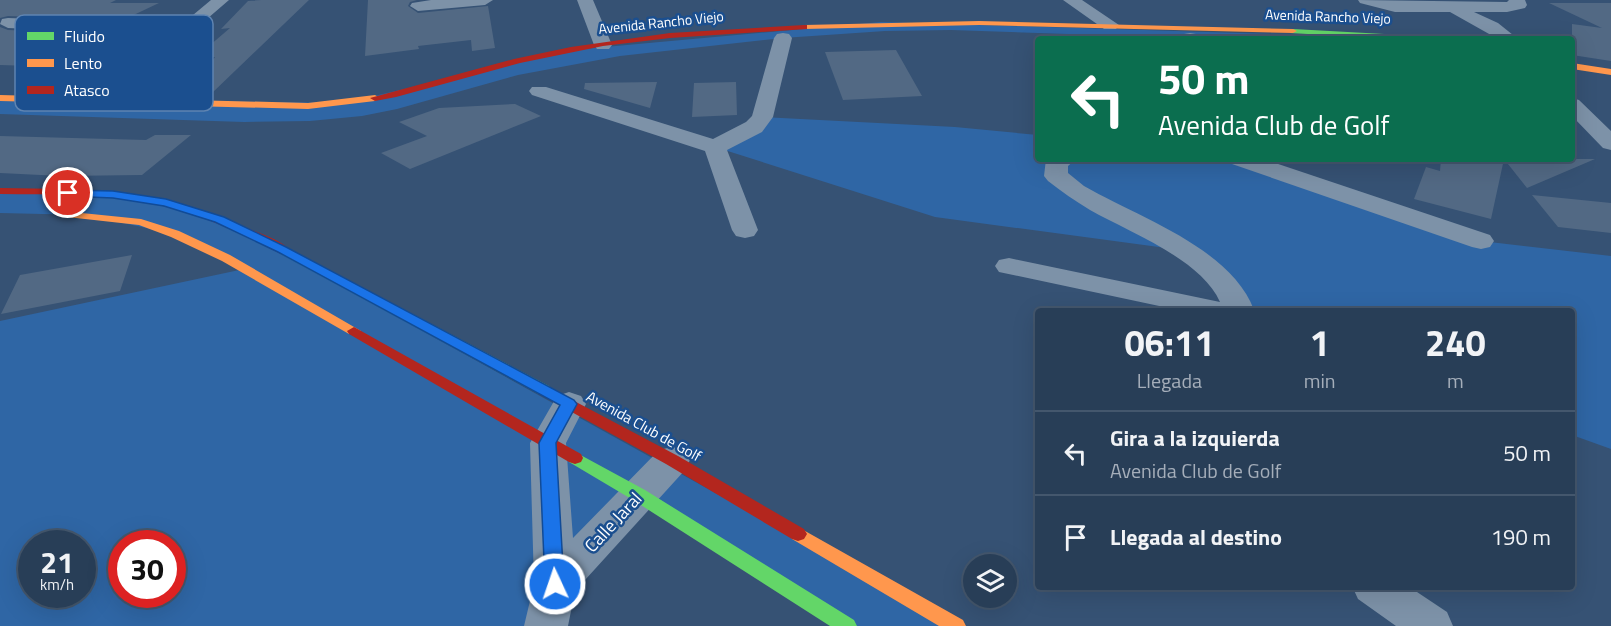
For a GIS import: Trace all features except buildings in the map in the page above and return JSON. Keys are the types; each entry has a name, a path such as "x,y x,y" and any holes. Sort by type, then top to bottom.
{"street":[{"path":"202,15 221,0"},
{"path":"418,6 485,0"},
{"path":"572,50 565,55 569,59 598,56 585,0"},
{"path":"1071,0 1110,25"},
{"path":"1366,0 1395,7 1507,7 1519,5 1517,0"},
{"path":"1450,7 1492,27 1505,36"},
{"name":"Avenida Rancho Viejo","path":"213,103 308,106 345,103 407,92 537,56 572,50 598,56 810,25 893,22 1066,29 1153,36"},
{"path":"8,23 15,23"},
{"name":"Avenida Rancho Viejo","path":"639,53 783,38 907,31 1066,29 1110,25 1217,36"},
{"path":"397,109 534,82 714,147 754,127 762,117 783,38"},
{"path":"1575,59 1611,65"},
{"path":"1575,66 1611,72"},
{"name":"Avenida Rancho Viejo","path":"0,98 15,99"},
{"path":"1575,107 1611,143"},
{"path":"157,117 167,111"},
{"path":"714,147 745,230"},
{"path":"1056,162 1056,176 1088,199 1181,250 1209,269 1229,290 1238,308"},
{"path":"1249,162 1481,241"},
{"name":"Avenida Club de Golf","path":"0,191 113,195 166,203 220,219 282,249 672,460 956,626"},
{"path":"53,214 85,215 141,222 175,234 226,258 639,495 847,626"},
{"path":"1009,266 1208,308"},
{"path":"546,626 555,584 548,443 569,404"},
{"name":"Calle Jaral","path":"555,584 672,460"},
{"path":"1379,590 1431,626"}],"shaded area":[{"path":"881,22 1341,36 1127,36 951,30 885,31 783,38 620,56 518,75 397,109 362,116 310,121 244,122 0,114 0,98 15,98 15,111 213,111 213,101 344,103 572,50"},
{"path":"762,117 955,127 1035,135 1035,162 1249,162 1481,241 1611,256 1611,449 1575,436 1575,308 1238,308 1229,290 1181,250 935,217 715,147"},
{"path":"0,191 113,195 220,219 956,626 847,626 639,495 546,626 0,626 0,321 244,269 175,234 85,215 0,213"}],"traffic: fast":[{"path":"1293,31 1384,36"},
{"path":"285,251 544,390"},
{"path":"575,458 639,495 847,626"}],"traffic: slow":[{"path":"804,27 979,23 1293,31"},
{"path":"1575,66 1611,72"},
{"path":"0,98 15,98"},
{"path":"213,104 308,106 375,98"},
{"path":"62,214 141,222 175,234 226,258 354,331"},
{"path":"798,534 956,626"}],"traffic: jam":[{"path":"375,98 416,90 497,66 571,49 637,39 804,27"},
{"path":"0,191 92,193 147,199 218,220 285,251"},
{"path":"354,331 575,458"},
{"path":"544,390 672,460 798,534"}],"route":[{"path":"68,193 113,195 166,203 220,219 282,249 569,404 548,443 555,584"}]}
